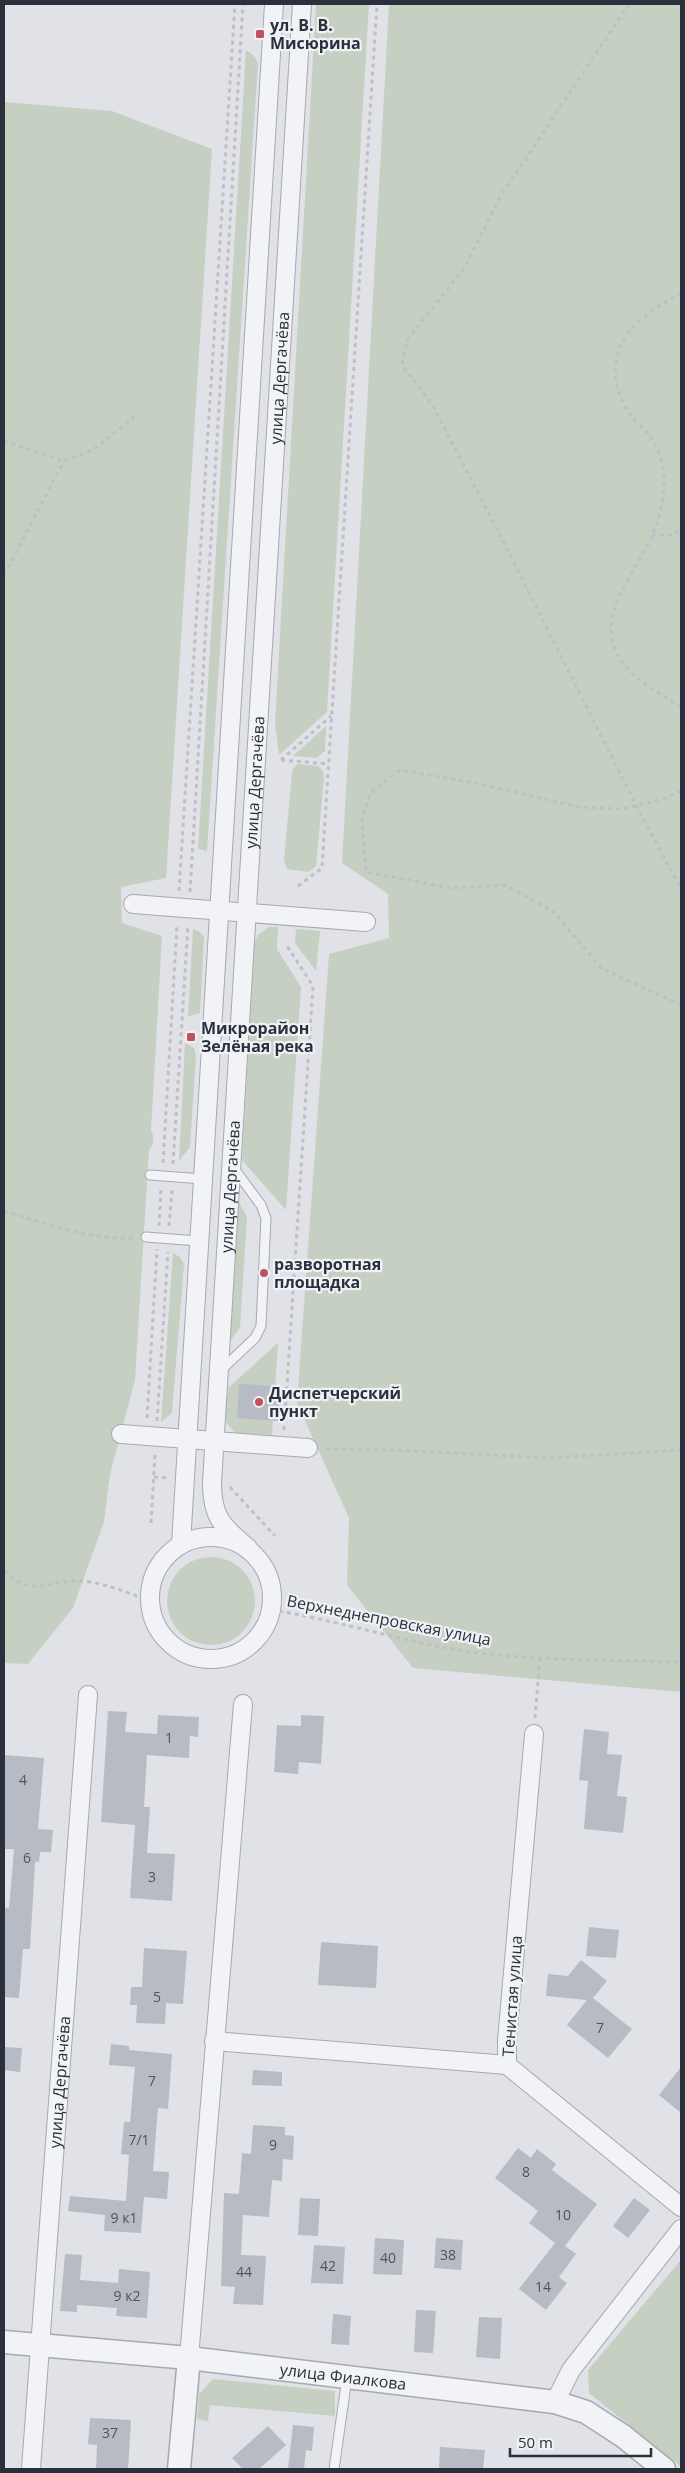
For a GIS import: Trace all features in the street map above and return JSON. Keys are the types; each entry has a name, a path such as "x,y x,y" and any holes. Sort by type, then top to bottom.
{"street":[{"name":"улица Дергачёва","path":"248,1548 223,1528 212,1494 232,1166 232,912 274,4"},
{"name":"улица Дергачёва","path":"181,1544 198,1241 232,912 302,4"},
{"path":"133,904 366,922"},
{"path":"121,1434 313,1448"},
{"path":"200,1537 217,1537 233,1540 248,1548 260,1560 268,1576 272,1593 271,1610 262,1633 250,1645 236,1654 219,1659 202,1659 186,1654 171,1645 160,1632 152,1617 149,1600 151,1582 158,1566 170,1552 181,1544 200,1537"},
{"name":"улица Дергачёва","path":"31,2469 42,2345 88,1695"},
{"path":"180,2469 243,1704"},
{"name":"Тенистая улица","path":"534,1734 507,2040 507,2065 681,2207"},
{"path":"214,2041 507,2065"},
{"path":"555,2402 571,2370 681,2229"},
{"name":"улица Фиалкова","path":"4,2342 189,2358 555,2402 586,2412 623,2436 664,2469"}],"lane":[{"path":"219,1371 255,1338 261,1326 266,1218 261,1205 232,1166"},
{"path":"150,1175 203,1179"},
{"path":"146,1237 198,1241"},
{"path":"334,2469 347,2376"}],"path":[{"path":"151,1436 172,1177 184,909 236,4"},
{"path":"151,1523 151,1436 158,1238 184,909 243,4"},
{"path":"298,886 322,868 377,4"},
{"path":"629,4 500,197 465,267 408,339 402,365 433,406 636,806 681,889"},
{"path":"681,293 648,313 623,340 614,363 618,395 633,418 650,436 662,460 664,482 659,517 652,536 615,602 610,634 622,661 637,678 681,707"},
{"path":"4,441 64,461 93,450 134,417"},
{"path":"4,575 64,461"},
{"path":"652,536 672,534 681,528"},
{"path":"329,764 281,760 332,715"},
{"path":"681,791 661,800 621,809 579,807 476,782 400,770 370,793 362,821 366,872 450,888 505,885 553,911 602,968 681,1005"},
{"path":"284,1436 313,986 285,943"},
{"path":"4,1211 48,1225 90,1233 130,1238 146,1237"},
{"path":"313,1448 551,1458 681,1450"},
{"path":"4,1571 30,1588 47,1586 64,1580 90,1582 149,1600"},
{"name":"Верхнеднепровская улица","path":"271,1610 315,1616 472,1652 584,1660 681,1662"},
{"path":"534,1734 540,1657"}],"green space":[{"path":"316,4 369,4 327,712 279,755 275,723"},
{"path":"389,4 681,4 681,1692 413,1668 347,1585 349,1518 297,1403 329,954 389,938 388,894 342,863"},
{"path":"246,50 253,55 258,63 207,851 198,849"},
{"path":"4,102 112,111 212,149 166,878 121,887 122,923 162,936 151,1131 153,1140 149,1150 135,1380 110,1474 104,1522 73,1608 28,1664 4,1663"},
{"path":"326,726 325,751 317,758 293,756"},
{"path":"297,764 318,766 323,771 324,778 316,866 308,872 287,869 284,860 292,771"},
{"path":"269,927 278,927 277,949 301,987 286,1210 242,1160 254,944 258,935"},
{"path":"193,929 200,932 204,937 200,1013 188,1017"},
{"path":"296,929 320,931 316,971 295,943"},
{"path":"185,1043 194,1048 196,1056 190,1147 179,1161"},
{"path":"239,1202 247,1217 240,1328 229,1342"},
{"path":"173,1253 180,1257 184,1264 172,1413 161,1422"},
{"path":"278,1343 272,1435 236,1434 225,1421 228,1388"},
{"path":"211,1557 228,1560 236,1564 248,1576 252,1584 255,1601 252,1618 248,1626 236,1638 228,1642 211,1645 194,1642 186,1638 174,1626 170,1618 167,1601 170,1584 174,1576 186,1564 194,1560"},
{"path":"681,2260 681,2467 589,2393 588,2370"},
{"path":"213,2379 335,2391 335,2416 210,2405 208,2421 197,2419 199,2394"}],"building":[{"name":"Диспетчерский пункт","path":"239,1384 281,1386 279,1421 237,1418"},
{"path":"108,1711 127,1712 125,1732 157,1734 158,1715 199,1717 198,1737 190,1736 189,1758 147,1755 144,1807 150,1807 147,1853 175,1854 172,1901 130,1898 135,1825 101,1822"},
{"path":"301,1715 324,1716 321,1764 299,1762 298,1774 274,1772 277,1725 301,1726"},
{"path":"584,1729 609,1732 607,1754 622,1755 617,1796 627,1797 623,1833 584,1829 588,1781 579,1780"},
{"path":"4,1755 44,1758 38,1829 53,1830 51,1852 40,1852 39,1862 35,1862 30,1949 23,1949 19,1998 4,1997 4,1908 9,1908 14,1849 4,1849"},
{"path":"589,1927 619,1930 616,1958 586,1956"},
{"path":"321,1942 378,1946 376,1988 318,1985"},
{"path":"144,1948 187,1951 183,2004 166,2003 165,2024 136,2023 137,2005 130,2005 131,1987 142,1987"},
{"path":"581,1960 607,1981 593,1998 632,2029 608,2058 567,2025 587,2000 546,1996 548,1974 568,1976"},
{"path":"111,2044 129,2046 129,2050 172,2054 168,2109 158,2108 153,2171 169,2172 167,2199 144,2197 141,2233 104,2231 105,2215 68,2211 70,2196 126,2201 129,2155 121,2154 124,2122 130,2122 135,2067 109,2065"},
{"path":"4,2047 22,2048 20,2072 4,2070"},
{"path":"681,2067 681,2113 659,2095"},
{"path":"253,2070 282,2072 282,2086 252,2085"},
{"path":"253,2125 285,2127 285,2135 294,2136 293,2160 283,2159 282,2181 272,2180 269,2217 243,2215 241,2255 266,2256 263,2305 233,2304 235,2287 221,2286 224,2193 239,2194 242,2153 251,2154"},
{"path":"518,2148 531,2158 537,2149 556,2164 552,2170 597,2204 565,2246 576,2254 559,2277 567,2283 546,2310 519,2289 555,2243 529,2223 538,2211 495,2178"},
{"path":"300,2198 320,2199 318,2236 298,2235"},
{"path":"634,2198 650,2210 628,2238 613,2226"},
{"path":"375,2238 404,2240 402,2275 373,2274"},
{"path":"436,2238 463,2240 461,2270 434,2268"},
{"path":"314,2245 345,2247 343,2284 311,2283"},
{"path":"65,2254 82,2255 80,2280 118,2283 119,2269 150,2272 147,2318 116,2316 117,2308 77,2305 77,2312 60,2311"},
{"path":"416,2310 436,2311 433,2353 414,2352"},
{"path":"333,2314 351,2316 349,2345 331,2344"},
{"path":"479,2317 502,2318 500,2359 476,2357"},
{"path":"90,2418 131,2420 128,2469 96,2469 97,2445 88,2444"},
{"path":"293,2425 314,2427 312,2451 306,2450 304,2469 288,2469"},
{"path":"268,2426 286,2445 259,2469 243,2469 232,2458"},
{"path":"440,2447 485,2450 483,2469 439,2469"}],"place":[{"name":"ул. В. В. Мисюрина","path":"260,34"},
{"name":"Микрорайон Зелёная река","path":"191,1037"},
{"name":"разворотная площадка","path":"264,1273"},
{"name":"Диспетчерский пункт","path":"259,1402"}]}
